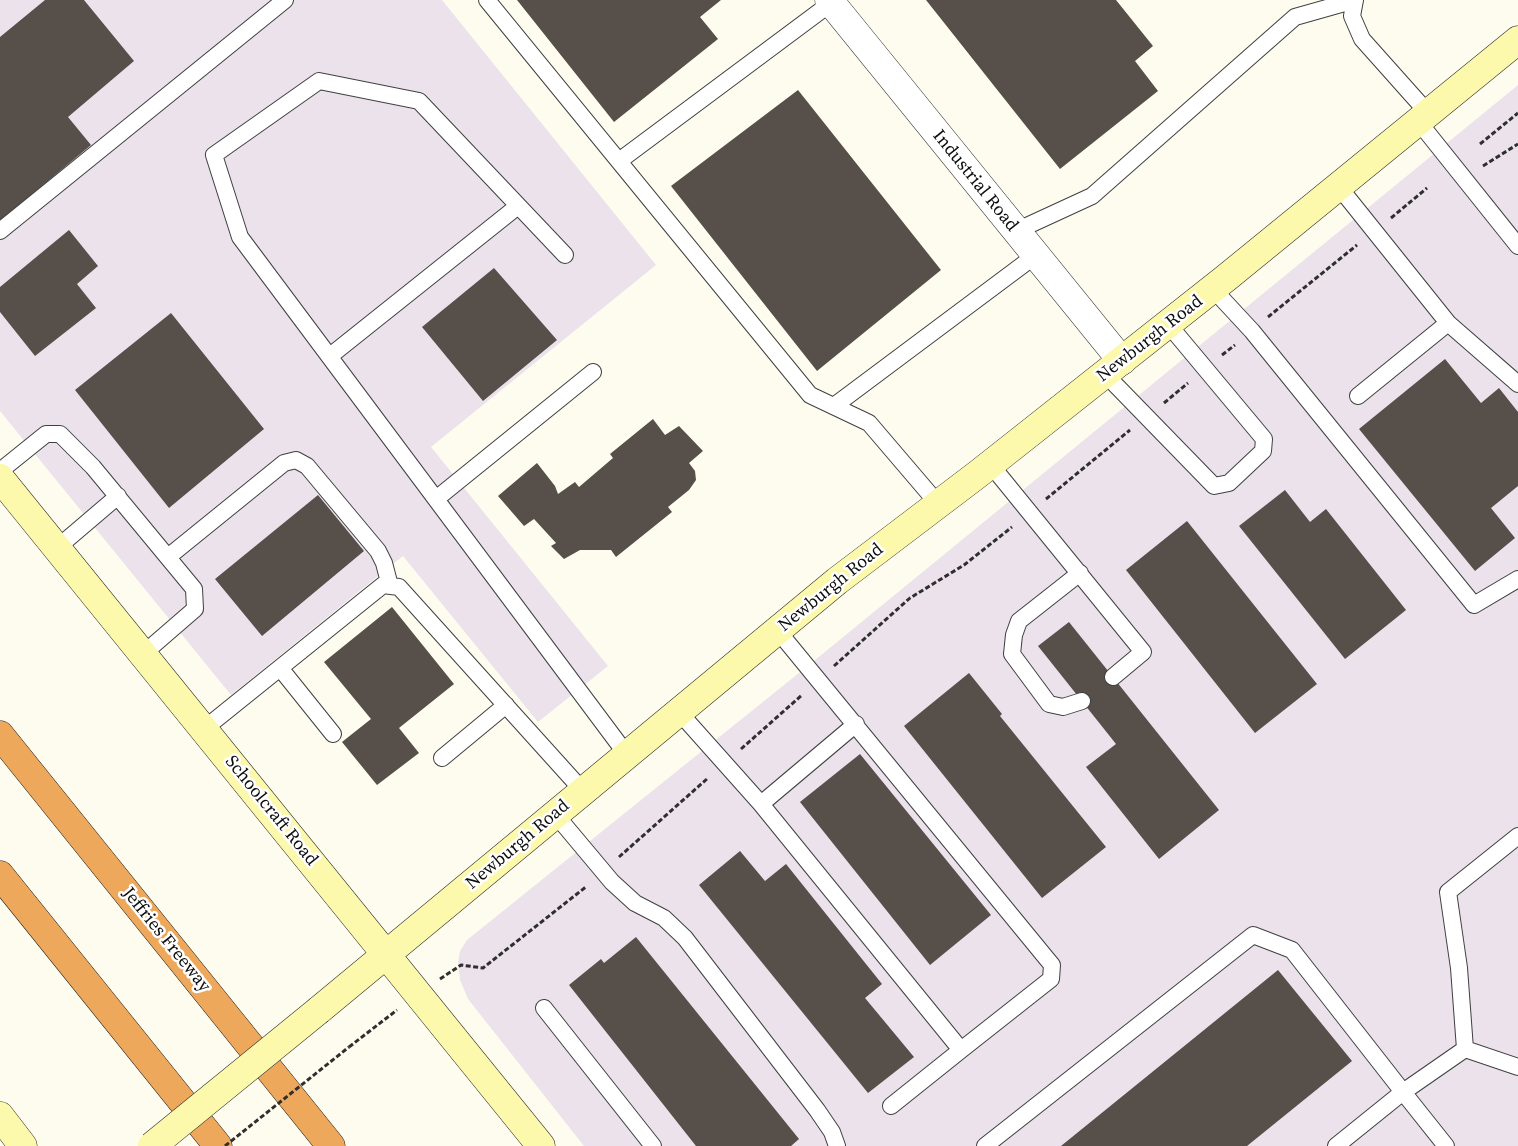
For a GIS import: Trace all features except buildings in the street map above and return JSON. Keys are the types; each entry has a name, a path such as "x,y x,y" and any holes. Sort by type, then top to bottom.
{"highway":[{"name":"Jeffries Freeway","path":"0,735 331,1146"},
{"path":"0,875 218,1146"}],"main road":[{"name":"Newburgh Road","path":"152,1146 388,954 838,581 991,465 1114,368 1518,40"},
{"name":"Schoolcraft Road","path":"0,478 419,992 541,1146"},
{"path":"0,1116 24,1146"}],"street":[{"name":"Industrial Road","path":"830,1 1036,255 1114,368"}],"lane":[{"path":"0,231 285,0"},
{"path":"487,0 810,395 869,423 939,505"},
{"path":"1016,231 1092,196 1295,17 1355,0 1352,16 1362,39 1423,117 1462,177 1518,246"},
{"path":"619,161 830,1"},
{"path":"565,255 419,102 319,81 214,155 240,237 627,755"},
{"path":"1339,187 1448,323 1518,384"},
{"path":"330,356 518,206"},
{"path":"834,406 1036,255"},
{"path":"1213,289 1252,331 1474,605 1518,579"},
{"path":"1358,396 1448,323"},
{"path":"1114,368 1147,417 1214,486 1229,484 1263,451 1264,439 1168,324"},
{"path":"436,499 592,372"},
{"path":"0,471 46,434 60,434 93,467 194,589 195,608 143,654"},
{"path":"168,557 284,462 296,460 307,466 378,550 384,563 390,586"},
{"path":"991,465 1143,652 1113,677"},
{"path":"57,548 118,496"},
{"path":"1080,573 1019,621 1014,635 1012,654 1049,704 1063,707 1082,701"},
{"path":"204,729 383,585 399,587 583,791"},
{"path":"778,631 1052,965 1051,979 891,1106"},
{"path":"280,668 333,734"},
{"path":"442,758 506,705"},
{"path":"679,712 761,804 961,1050"},
{"path":"761,804 856,724"},
{"path":"555,814 603,871 635,903 664,918 685,938 817,1110 832,1132 837,1146"},
{"path":"1465,1049 1459,968 1448,892 1518,836"},
{"path":"985,1146 1254,935 1292,950 1446,1146"},
{"path":"544,1008 653,1146"},
{"path":"1465,1049 1518,1067"},
{"path":"1336,1146 1403,1092 1465,1049"}],"path":[{"path":"1480,144 1518,113"},
{"path":"1462,177 1518,144"},
{"path":"225,1146 419,992 461,965 483,968 572,899 910,598 964,565 1427,188"}],"shaded area":[{"path":"0,0 442,0 656,265 431,447 608,666 538,722 403,556 231,695 0,411"},
{"path":"1518,85 1518,1146 584,1146 468,999 460,980 458,962 460,951 467,940 820,656"}]}
